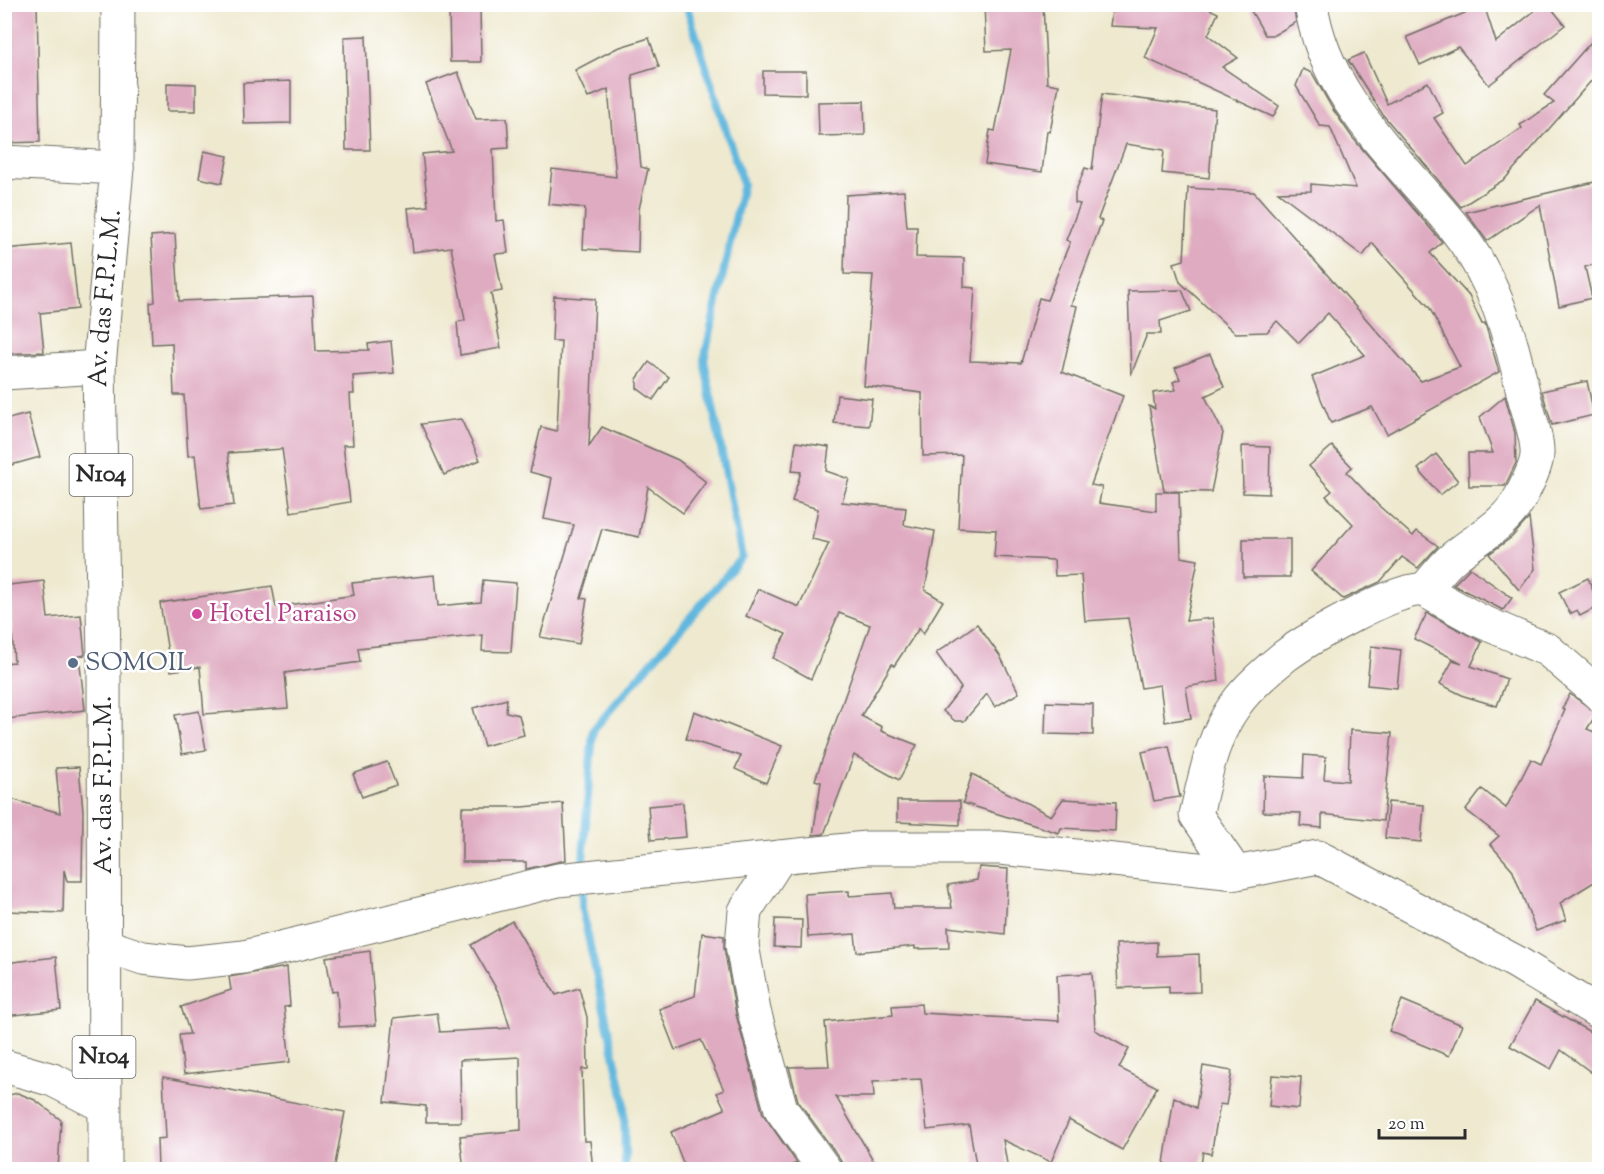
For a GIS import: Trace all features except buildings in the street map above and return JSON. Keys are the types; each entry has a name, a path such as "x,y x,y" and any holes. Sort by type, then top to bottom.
{"street":[{"name":"Av. das F.P.L.M.","path":"105,1170 104,663 99,368 117,168 118,4"},
{"path":"1311,4 1314,21 1331,68 1351,101 1376,138 1457,231 1490,285 1515,354 1537,455 1520,498 1491,532 1454,557 1424,590"},
{"path":"4,162 117,168"},
{"path":"4,373 99,368"},
{"path":"1236,873 1196,815 1211,753 1236,704 1285,656 1346,618 1398,595 1416,589 1424,590 1476,619 1548,650 1599,695"},
{"path":"104,945 143,958 187,963 244,957 558,880 866,848 1000,848 1236,873 1318,857 1516,962 1599,1013"},
{"path":"780,857 745,911 742,945 754,1011 781,1109 825,1170"},
{"path":"4,1066 53,1080 104,1106"}],"waterway":[{"path":"582,871 593,730 742,557 704,360 743,184 686,4"},
{"path":"582,884 582,909 624,1100 625,1170"}],"place":[{"name":"Hotel Paraiso","path":"197,614"},
{"name":"SOMOIL","path":"73,663"}]}
